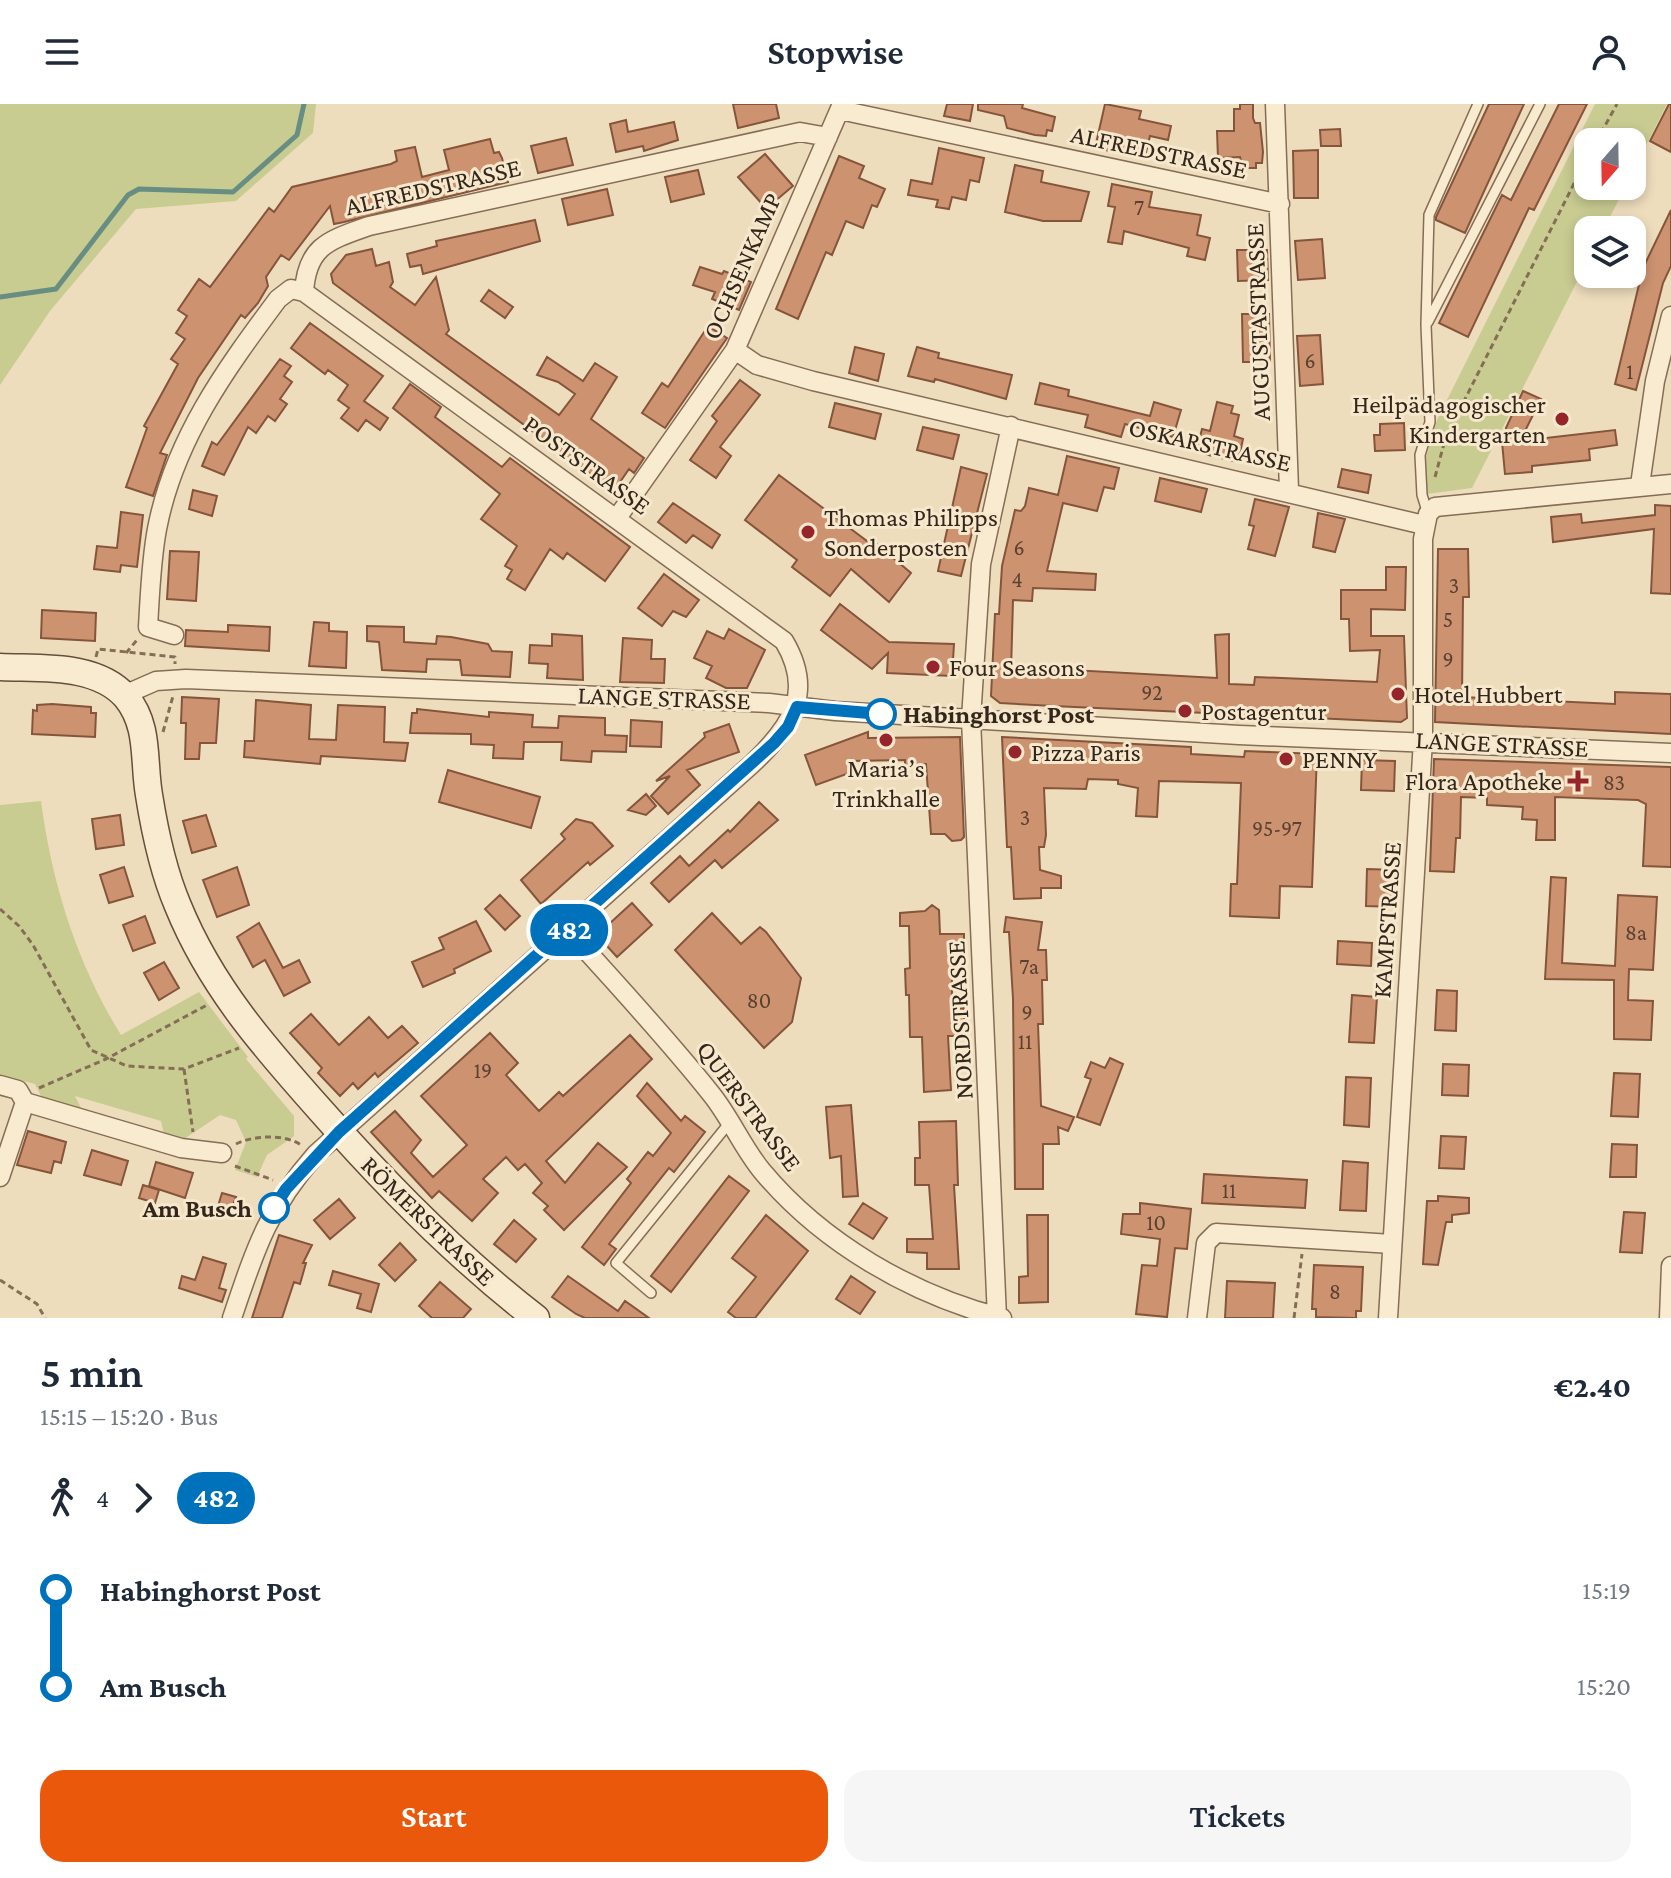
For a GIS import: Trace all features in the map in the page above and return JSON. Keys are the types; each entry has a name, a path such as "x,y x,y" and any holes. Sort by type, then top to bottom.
{"main road":[{"path":"0,667 82,672 124,695"},
{"name":"RÖMERSTRASSE","path":"124,695 137,714 144,736 148,793 164,871 194,942 224,996 256,1038 373,1170 454,1249 536,1318"}],"street":[{"name":"AUGUSTASTRASSE","path":"1275,104 1289,490"},
{"name":"ALFREDSTRASSE","path":"841,107 1280,204"},
{"name":"OCHSENKAMP","path":"617,518 735,350 841,107"},
{"name":"ALFREDSTRASSE","path":"304,292 310,261 322,245 369,226 800,132 828,137"},
{"path":"174,635 148,627 156,530 180,450 202,405 278,299 291,289 304,292"},
{"name":"POSTSTRASSE","path":"304,292 784,641 796,669 797,707"},
{"path":"1640,485 1655,381 1671,316"},
{"name":"OSKARSTRASSE","path":"735,350 757,365 813,381 1289,490 1346,508 1429,515 1640,485 1671,484"},
{"name":"NORDSTRASSE","path":"998,1318 971,719 981,564 1011,426"},
{"name":"KAMPSTRASSE","path":"1388,1318 1423,740 1429,515"},
{"name":"LANGE STRASSE","path":"124,695 156,681 174,678 769,703 1239,735 1423,740 1671,753"},
{"path":"232,1318 257,1242 286,1189 316,1154 774,743 788,727 797,707"},
{"name":"QUERSTRASSE","path":"568,930 662,1034 730,1122 760,1169 791,1203 829,1234 894,1277 998,1318"},
{"path":"0,1085 18,1090 25,1102 195,1151 222,1153"},
{"path":"0,1177 25,1102"},
{"path":"1197,1318 1209,1237 1216,1233 1392,1244"},
{"path":"1669,1318 1671,1266"}],"lane":[{"path":"1429,515 1422,495 1420,455 1430,422 1426,325 1429,215 1478,104"},
{"path":"1426,325 1540,104"},
{"path":"651,1293 616,1263 730,1122"}],"path":[{"path":"1604,128 1617,104"},
{"path":"1429,515 1445,440 1574,184"},
{"path":"0,909 19,926 33,945 91,1050 106,1059 138,1067 184,1069 224,1056 256,1038"},
{"path":"25,1102 41,1086 106,1059 224,996"},
{"path":"184,1069 195,1151"},
{"path":"286,1189 268,1178 234,1166 222,1153 245,1140 291,1138 316,1154"},
{"path":"1294,1318 1303,1238"},
{"path":"0,1280 37,1304 45,1318"}],"green space":[{"path":"0,104 316,104 313,133 236,201 136,209 50,311 0,385"},
{"path":"1595,104 1667,104 1646,145 1646,128 1583,128"},
{"path":"1574,146 1574,200 1619,200 1610,216 1574,216 1574,288 1472,488 1427,494 1424,464 1437,420"},
{"name":"Am Busch","path":"41,801 52,863 79,952 121,1035 199,992 248,1057 246,1059 294,1116 294,1136 267,1155 257,1177 235,1170 246,1142 236,1120 220,1115 184,1139 164,1134 161,1121 75,1096 82,1110 43,1100 35,1084 0,1075 0,805"}],"building":[{"path":"733,104 776,104 779,118 738,128"},
{"path":"947,104 973,104 970,121 944,116"},
{"path":"978,104 1023,104 1022,108 1055,117 1052,131 1047,130 1046,136 1007,128 1004,116 978,110"},
{"path":"1105,104 1141,111 1139,119 1171,126 1168,140 1150,136 1146,152 1142,150 1141,157 1095,148"},
{"path":"1240,104 1253,104 1253,118 1255,123 1260,123 1263,152 1262,163 1256,163 1256,168 1243,168 1240,157 1218,158 1217,131 1234,131 1234,109 1240,109"},
{"path":"1489,104 1524,104 1465,233 1436,220 1436,217"},
{"path":"1559,104 1587,104 1534,210 1529,208 1468,337 1439,323 1502,195 1511,200"},
{"path":"1671,104 1671,152 1650,141"},
{"path":"626,120 628,132 674,122 678,140 644,151 643,146 616,152 610,124"},
{"path":"1340,129 1341,146 1321,146 1320,130"},
{"path":"566,138 573,165 538,173 531,146"},
{"path":"490,139 494,153 499,152 502,158 508,182 334,224 330,206 289,260 281,255 266,277 268,286 258,303 245,318 241,315 198,378 160,453 167,455 153,496 126,487 147,428 144,426 178,364 171,359 185,339 176,333 187,316 178,310 199,279 210,287 269,208 274,212 292,187 391,164 397,161 395,151 415,147 422,177 449,170 444,150"},
{"path":"939,148 984,158 979,182 970,180 966,200 952,197 949,209 936,207 938,200 908,195 911,180 932,184"},
{"path":"1318,150 1318,198 1294,198 1293,151"},
{"path":"765,154 793,186 774,202 771,198 763,205 738,177"},
{"path":"839,156 864,166 859,178 885,189 877,207 872,205 863,228 846,221 832,255 826,252 798,319 776,309"},
{"path":"1015,165 1043,171 1041,182 1089,192 1081,221 1043,221 1005,212"},
{"path":"698,170 704,194 671,202 665,177"},
{"path":"1112,184 1152,192 1149,207 1201,215 1197,235 1210,238 1205,260 1187,256 1189,248 1124,231 1122,244 1108,242 1115,207 1108,206"},
{"path":"607,189 613,215 568,225 562,199"},
{"path":"1671,210 1671,266 1663,283 1636,390 1615,384 1638,288 1646,288 1646,262"},
{"path":"535,220 540,241 423,274 421,265 410,267 407,254 437,246 436,241"},
{"path":"1322,239 1325,278 1298,280 1295,241"},
{"path":"372,249 376,266 389,262 393,282 390,287 415,305 436,277 449,330 446,334 559,415 575,394 558,382 537,375 547,357 583,381 595,363 617,377 591,419 644,458 634,473 629,469 618,485 601,482 333,283 331,274 346,255"},
{"path":"1237,250 1267,250 1268,280 1238,281"},
{"path":"700,267 722,274 724,271 751,282 739,310 712,299 715,292 693,285"},
{"path":"489,290 513,307 505,318 481,301"},
{"path":"1242,314 1269,314 1270,362 1243,362"},
{"path":"310,323 383,376 364,401 388,418 380,430 366,420 358,431 341,418 349,408 338,400 348,385 328,370 325,374 291,348"},
{"path":"708,326 727,338 665,428 642,413 662,383 668,387"},
{"path":"1320,335 1323,384 1300,386 1297,336"},
{"path":"855,347 884,354 878,381 849,373"},
{"path":"917,347 939,353 938,358 1012,375 1006,399 935,379 934,382 908,376"},
{"path":"280,359 291,366 284,376 292,382 280,399 287,404 275,421 268,416 256,433 248,427 224,475 202,466 212,442 217,445"},
{"path":"740,380 760,395 720,447 731,456 716,478 690,460 717,421 712,416"},
{"path":"1040,383 1069,390 1068,396 1150,416 1154,402 1181,410 1173,437 1125,424 1121,437 1085,427 1088,415 1035,404"},
{"path":"410,384 441,407 435,417 502,467 510,458 630,547 605,581 567,553 563,559 550,549 525,590 507,579 512,570 505,566 517,546 481,519 500,494 393,408"},
{"path":"1523,391 1541,399 1520,441 1615,430 1617,445 1589,449 1590,460 1532,466 1532,472 1505,474 1502,442 1507,442 1506,428"},
{"path":"1217,402 1233,406 1231,413 1239,415 1234,436 1243,439 1238,462 1196,452 1202,429 1210,431"},
{"path":"835,403 881,414 875,439 829,427"},
{"path":"1404,423 1405,450 1375,451 1374,435 1380,435 1380,424"},
{"path":"923,427 959,435 953,459 917,450"},
{"path":"1067,456 1119,468 1114,489 1104,487 1097,511 1063,503 1047,571 1096,574 1095,590 1033,588 1032,601 1013,600 1011,671 1054,674 1054,669 1217,678 1215,635 1229,634 1229,684 1254,685 1255,677 1377,682 1380,650 1350,651 1349,619 1341,619 1341,590 1386,590 1386,567 1406,567 1405,610 1371,609 1371,636 1404,636 1407,718 1401,722 1000,703 991,696 995,614 999,614 1002,566 1015,510 1021,511 1025,506 1029,488 1058,495"},
{"path":"961,467 987,474 961,576 938,571"},
{"path":"1342,469 1371,475 1368,493 1338,487"},
{"name":"Thomas Philipps Sonderposten","path":"779,475 871,544 873,541 911,573 889,602 851,569 830,596 792,567 797,560 745,520"},
{"path":"1160,478 1207,489 1201,512 1155,501"},
{"path":"193,490 217,496 212,516 189,509"},
{"path":"1255,499 1289,507 1275,556 1248,549 1254,526 1249,525"},
{"path":"673,503 720,535 712,548 693,535 686,543 658,522"},
{"path":"1655,505 1671,506 1671,594 1651,593 1654,529 1553,542 1551,517 1581,514 1582,523 1655,515"},
{"path":"121,512 143,515 137,567 121,565 120,572 94,569 97,546 117,548"},
{"path":"1318,513 1345,519 1335,552 1313,547"},
{"path":"1438,549 1468,549 1469,597 1463,597 1462,697 1615,704 1615,692 1671,694 1671,734 1435,722"},
{"path":"170,551 199,552 196,601 167,599"},
{"path":"664,574 699,600 686,617 673,611 662,626 638,608"},
{"path":"840,604 889,642 954,644 952,676 887,673 888,653 872,669 821,630"},
{"path":"42,610 96,613 95,641 41,638"},
{"path":"314,622 329,623 329,631 347,632 346,668 309,666"},
{"path":"228,625 270,627 269,651 185,646 186,630 228,632"},
{"path":"367,626 404,627 404,642 436,644 437,636 451,637 488,644 492,651 512,652 510,677 462,675 460,660 427,659 426,672 382,670 379,642 367,641"},
{"path":"729,629 765,650 747,688 726,688 706,678 712,666 694,658 707,631 724,639"},
{"path":"552,634 582,636 583,680 547,678 548,664 529,663 530,645 552,646"},
{"path":"623,638 652,640 651,659 665,659 664,683 620,682"},
{"path":"182,697 219,699 216,743 200,743 199,759 185,759 186,723 181,723"},
{"path":"256,700 311,705 309,739 336,740 338,705 385,707 384,742 408,743 405,761 321,756 320,764 244,757 245,741 254,741"},
{"path":"37,705 91,707 91,713 96,713 95,737 32,734 33,710 37,711"},
{"path":"417,709 489,717 489,712 533,715 532,727 558,728 559,716 605,718 605,735 627,736 626,752 592,751 591,762 561,760 562,742 524,742 523,759 493,758 494,745 471,744 471,734 410,733 412,713 417,713"},
{"path":"631,720 662,722 661,747 630,746"},
{"path":"729,724 739,752 687,770 700,785 668,814 651,796 670,776 656,781 705,737 704,733"},
{"path":"868,732 868,738 960,737 964,837 961,840 952,841 945,834 931,834 926,764 905,765 905,760 851,761 855,771 816,785 805,755"},
{"path":"1002,737 1191,747 1191,754 1244,757 1245,751 1317,754 1312,887 1280,886 1279,918 1230,916 1231,884 1237,884 1241,783 1159,781 1157,817 1136,816 1138,788 1118,784 1118,780 1088,779 1086,789 1044,788 1046,835 1044,847 1039,847 1040,870 1061,876 1061,888 1041,888 1041,898 1014,899 1011,847 1007,847"},
{"path":"1434,759 1671,767 1671,867 1643,866 1646,804 1638,800 1555,797 1555,840 1536,840 1537,820 1522,819 1523,807 1487,805 1487,798 1461,797 1460,838 1456,838 1454,872 1430,871"},
{"path":"1362,760 1395,761 1394,791 1361,790"},
{"path":"448,770 540,797 531,828 439,802"},
{"path":"646,794 656,806 646,815 628,810"},
{"path":"759,802 778,820 722,868 715,860 669,902 651,883 680,856 689,866 728,830 730,832"},
{"path":"120,815 124,845 96,849 92,819"},
{"path":"206,815 216,846 192,853 183,821"},
{"path":"576,819 592,823 613,846 590,865 588,862 541,904 521,880 565,839 561,834"},
{"path":"124,867 133,896 109,903 100,875"},
{"path":"237,867 249,905 217,917 203,880"},
{"path":"1367,869 1397,870 1395,907 1366,906"},
{"path":"1551,877 1566,878 1562,963 1615,966 1618,895 1657,897 1653,970 1629,969 1628,1000 1653,1001 1651,1040 1614,1039 1614,980 1545,979"},
{"path":"500,895 520,916 505,930 485,909"},
{"path":"632,903 652,925 617,957 597,935"},
{"path":"932,905 939,910 940,934 964,934 964,957 952,957 952,1009 964,1008 965,1036 948,1036 951,1090 924,1092 922,1037 910,1037 909,995 906,995 905,969 910,968 909,926 900,926 900,913 925,911"},
{"path":"712,913 741,944 760,927 801,978 792,1022 764,1048 675,950"},
{"path":"145,916 155,943 133,951 123,925"},
{"path":"1006,917 1042,922 1038,950 1046,950 1047,980 1042,980 1043,1024 1038,1024 1041,1106 1074,1117 1068,1131 1058,1127 1059,1144 1043,1144 1043,1189 1015,1189 1013,999 1009,932 1004,932"},
{"path":"476,921 491,951 454,969 455,973 423,987 412,962 444,949 439,938"},
{"path":"259,923 283,968 299,960 310,982 284,996 265,960 253,967 237,937"},
{"path":"1338,941 1372,943 1371,966 1337,964"},
{"path":"164,962 179,988 159,1000 144,973"},
{"path":"1437,990 1457,991 1456,1031 1435,1030"},
{"path":"1352,995 1377,997 1374,1043 1349,1042"},
{"path":"311,1014 339,1045 369,1017 388,1038 402,1026 418,1043 378,1077 375,1073 358,1089 353,1083 340,1096 318,1073 322,1068 290,1033"},
{"path":"490,1033 518,1063 506,1075 539,1111 559,1092 563,1096 630,1035 652,1059 546,1161 565,1183 598,1143 627,1167 564,1230 544,1210 548,1206 533,1193 542,1183 525,1164 518,1170 506,1157 483,1179 498,1193 472,1221 439,1191 432,1198 371,1132 395,1111 421,1140 411,1153 433,1177 467,1145 421,1096"},
{"path":"1110,1058 1123,1064 1100,1125 1077,1117 1091,1079 1085,1077 1091,1062 1105,1068"},
{"path":"1443,1064 1469,1065 1468,1096 1442,1095"},
{"path":"1614,1073 1640,1074 1638,1117 1611,1116"},
{"path":"1346,1077 1371,1078 1369,1127 1344,1125"},
{"path":"647,1083 681,1121 685,1116 705,1132 674,1172 669,1168 609,1244 616,1249 604,1265 582,1247 631,1183 627,1179 648,1152 653,1156 671,1133 637,1096"},
{"path":"851,1105 858,1196 843,1197 841,1156 830,1158 826,1107"},
{"path":"956,1121 958,1185 954,1185 959,1269 927,1269 927,1253 907,1252 907,1239 933,1239 929,1185 915,1185 915,1158 920,1158 919,1122"},
{"path":"28,1131 66,1142 61,1163 54,1161 51,1173 17,1165"},
{"path":"1441,1136 1466,1137 1464,1169 1439,1168"},
{"path":"1612,1144 1637,1145 1636,1177 1610,1177"},
{"path":"92,1150 128,1161 121,1185 84,1175"},
{"path":"1343,1161 1368,1163 1366,1211 1340,1210"},
{"path":"156,1162 193,1173 185,1198 149,1186"},
{"path":"1204,1174 1307,1180 1305,1208 1202,1203"},
{"path":"729,1176 749,1191 671,1292 651,1276"},
{"path":"143,1185 159,1190 155,1203 139,1198"},
{"path":"222,1193 236,1197 231,1210 218,1206"},
{"path":"1438,1196 1469,1198 1469,1213 1452,1215 1452,1222 1446,1222 1438,1265 1423,1264 1427,1201 1438,1201"},
{"path":"339,1199 355,1218 330,1239 314,1220"},
{"path":"863,1203 887,1218 873,1239 849,1224"},
{"path":"1140,1203 1191,1209 1187,1249 1175,1248 1167,1317 1136,1314 1142,1265 1157,1266 1160,1239 1121,1234 1123,1214 1140,1214"},
{"path":"1624,1212 1645,1213 1642,1253 1620,1252"},
{"path":"766,1215 808,1251 755,1318 736,1318 728,1312 756,1277 732,1258"},
{"path":"1027,1215 1048,1215 1048,1302 1019,1303 1019,1277 1028,1276"},
{"path":"514,1220 536,1239 516,1262 494,1244"},
{"path":"279,1235 312,1245 303,1263 306,1263 300,1284 294,1282 282,1318 252,1318"},
{"path":"400,1243 416,1260 395,1281 379,1265"},
{"path":"203,1257 226,1264 219,1288 226,1290 222,1302 179,1288 182,1276 195,1280"},
{"path":"1314,1265 1363,1267 1361,1311 1356,1311 1356,1318 1316,1317 1316,1309 1312,1309"},
{"path":"333,1271 379,1284 371,1312 357,1308 361,1294 329,1285"},
{"path":"568,1276 618,1311 625,1301 649,1318 585,1318 576,1314 552,1297"},
{"path":"851,1276 875,1292 860,1314 836,1299"},
{"path":"1227,1281 1275,1283 1273,1318 1225,1318"},
{"path":"440,1282 471,1309 463,1318 432,1318 419,1306"}],"waterway":[{"path":"0,297 56,289 128,195 139,189 233,192 297,135 304,104"}],"bus line":[{"name":"482","path":"274,1208 286,1189 339,1132 774,743 788,727 797,707 881,714"}],"place":[{"name":"Heilpädagogischer Kindergarten","path":"1562,419"},
{"name":"Thomas Philipps Sonderposten","path":"808,532"},
{"name":"Four Seasons","path":"933,667"},
{"name":"Hotel Hubbert","path":"1398,694"},
{"name":"Postagentur","path":"1185,711"},
{"name":"Habinghorst Post","path":"881,714"},
{"name":"Maria’s Trinkhalle","path":"886,740"},
{"name":"Pizza Paris","path":"1015,752"},
{"name":"PENNY","path":"1286,759"},
{"name":"Flora Apotheke","path":"1578,781"},
{"name":"Am Busch","path":"274,1208"}]}
